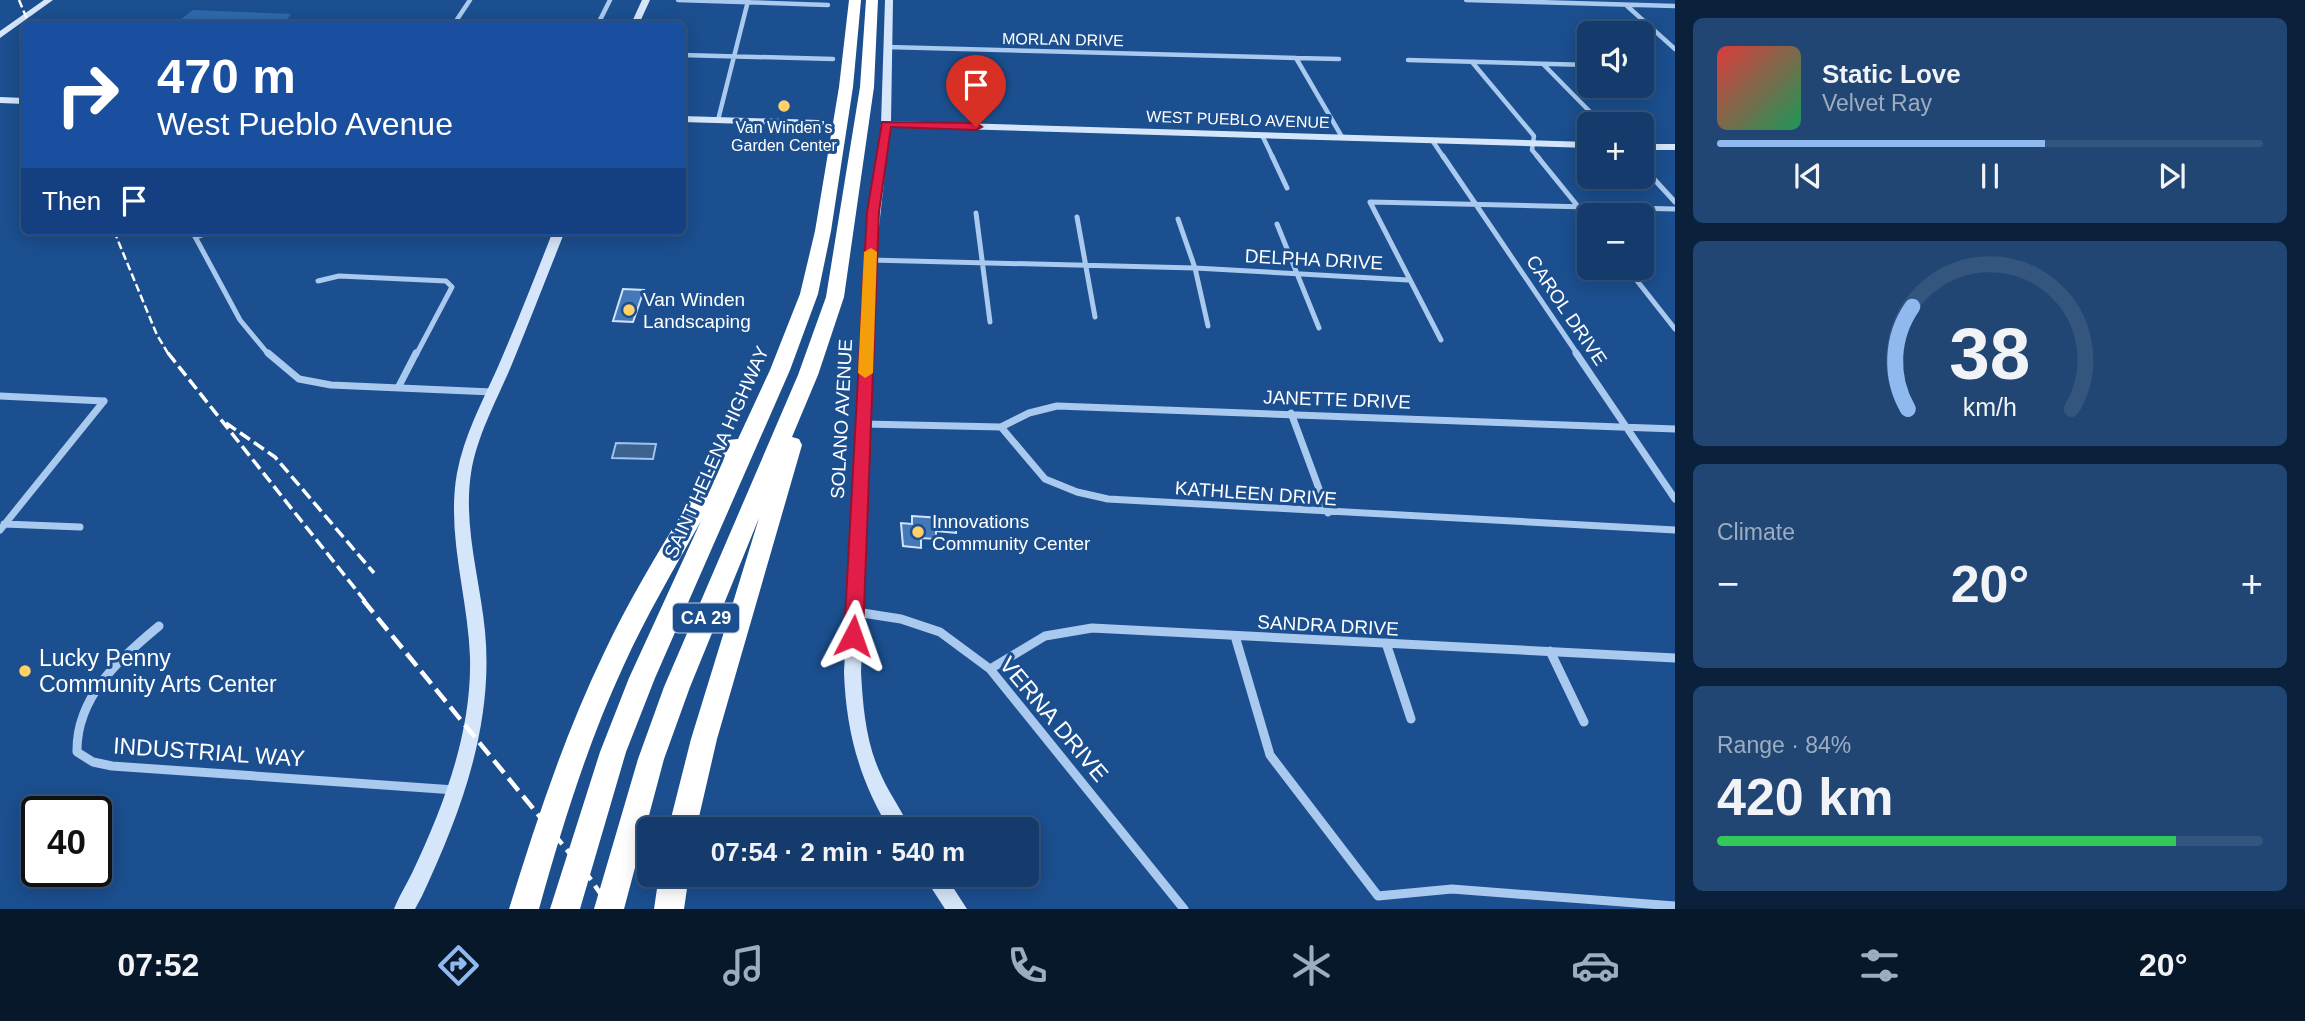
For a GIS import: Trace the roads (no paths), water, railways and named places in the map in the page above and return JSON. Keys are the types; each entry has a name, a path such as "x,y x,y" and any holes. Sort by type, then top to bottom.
{"highway":[{"name":"SAINT HELENA HIGHWAY","path":"565,909 613,752 642,678 780,370 809,294 819,251 846,87 855,0"},
{"name":"CA 29","path":"609,909 650,759 677,687 823,334 835,297 848,232 867,87 873,0"},
{"path":"685,817 704,739 823,334"},
{"path":"524,909 550,815 578,741 629,627 780,370"},
{"path":"669,909 672,887"}],"street":[{"path":"0,27 37,0"},
{"path":"0,35 49,0"},
{"path":"456,21 470,0"},
{"path":"600,21 610,0"},
{"path":"636,21 646,0"},
{"path":"644,21 653,0"},
{"path":"678,0 828,5"},
{"name":"SOLANO AVENUE","path":"889,0 886,124 873,212 870,260 851,687 859,740 874,782 892,817"},
{"path":"1469,0 1625,5 1674,2"},
{"path":"718,120 747,1"},
{"path":"1625,5 1675,49"},
{"name":"MORLAN DRIVE","path":"887,47 1339,59"},
{"path":"686,55 833,59"},
{"path":"1296,58 1342,137"},
{"path":"1408,60 1577,65"},
{"path":"1472,62 1534,136 1532,150 1577,206"},
{"path":"1544,64 1590,112"},
{"path":"0,100 21,101"},
{"path":"686,119 819,123"},
{"name":"WEST PUEBLO AVENUE","path":"886,124 1577,145"},
{"path":"1262,135 1287,188"},
{"name":"CAROL DRIVE","path":"1432,139 1675,499"},
{"path":"1654,146 1675,147"},
{"path":"1654,179 1675,202"},
{"name":"DELPHA DRIVE","path":"870,260 1195,268 1408,279 1370,202 1577,206"},
{"name":"DELPHA DRIVE","path":"1654,208 1675,209"},
{"path":"976,213 990,322"},
{"path":"1077,217 1095,317"},
{"path":"1178,219 1195,268 1208,326"},
{"path":"1277,224 1319,327"},
{"path":"194,235 240,320 269,355 299,379 331,385 492,392"},
{"path":"404,909 420,880 474,736 480,691 477,629 468,582 461,494 470,449 557,235"},
{"path":"317,281 352,276 446,281 452,287 399,386"},
{"path":"1408,279 1441,340"},
{"path":"1636,280 1675,329"},
{"path":"0,396 104,401 2,526"},
{"name":"JANETTE DRIVE","path":"1002,427 1030,413 1057,406 1675,429"},
{"path":"1292,413 1328,513"},
{"path":"863,424 1002,427"},
{"name":"KATHLEEN DRIVE","path":"1002,427 1045,479 1077,492 1108,499 1675,530"},
{"path":"2,526 80,527"},
{"name":"VERNA DRIVE","path":"856,612 901,618 940,632 990,669 1184,909"},
{"name":"INDUSTRIAL WAY","path":"159,626 129,650 105,677 80,718 74,737 77,751 93,762 112,766 455,790"},
{"name":"SANDRA DRIVE","path":"990,669 1045,636 1092,628 1675,658"},
{"path":"1235,636 1270,755 1378,896 1452,889 1675,906"},
{"path":"1386,643 1411,719"},
{"path":"1550,651 1584,722"},
{"path":"941,887 957,909"}],"railway":[{"path":"19,0 28,21"},
{"path":"116,235 157,335 169,355"},
{"path":"168,353 365,601"},
{"path":"226,423 275,457 374,573"},
{"path":"363,600 589,877 611,909"}],"place":[{"name":"Van Winden’s Garden Center","path":"784,106"},
{"name":"Van Winden Landscaping","path":"629,310"},
{"name":"Innovations Community Center","path":"918,532"},
{"name":"Lucky Penny Community Arts Center","path":"25,671"}]}
